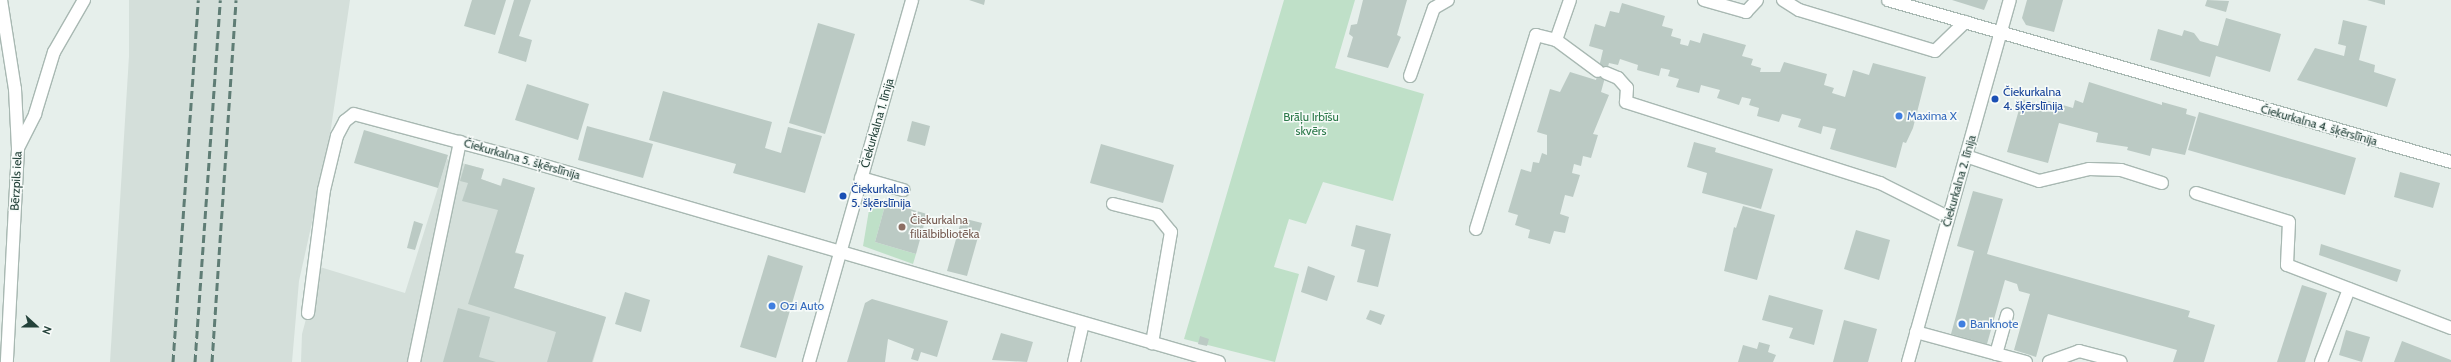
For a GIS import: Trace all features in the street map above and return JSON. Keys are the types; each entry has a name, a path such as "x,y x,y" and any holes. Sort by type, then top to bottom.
{"street":[{"name":"Bērzpils iela","path":"1,0 15,88 18,149 7,362"},
{"path":"18,149 35,114 54,52 84,0"},
{"name":"Čiekurkalna 1. līnija","path":"809,362 912,0"},
{"path":"1410,76 1434,8 1448,0"},
{"path":"1556,40 1570,0"},
{"path":"1704,0 1746,12 1757,0"},
{"path":"1783,0 1799,10 1935,51 1965,22"},
{"name":"Čiekurkalna 4. šķērslīnija","path":"1888,0 2451,162"},
{"name":"Čiekurkalna 2. līnija","path":"1908,362 2010,0"},
{"path":"1476,229 1536,35 1556,40 1602,72 1618,78 1627,88 1626,102 1880,183 1948,217"},
{"name":"Čiekurkalna 5. šķērslīnija","path":"308,313 326,183 337,136 345,121 354,114 460,142 1219,362"},
{"path":"414,362 460,142"},
{"path":"1966,156 2039,181 2089,169 2121,170 2162,183"},
{"path":"861,178 903,190"},
{"path":"2196,193 2289,222 2287,264 2349,289 2450,324"},
{"path":"1113,204 1157,215 1171,232 1152,343"},
{"path":"2321,362 2349,289"},
{"path":"1996,354 2007,315"},
{"path":"1074,362 1083,323"},
{"path":"1916,332 2026,362"},
{"path":"2049,362 2079,351 2121,362"}],"shaded area":[{"path":"129,0 350,0 327,155 299,281 292,362 110,362 129,56"},
{"path":"447,159 484,169 481,179 500,186 503,178 535,188 515,252 524,255 514,288 606,317 593,362 301,362 302,334 320,267 405,293"}],"green space":[{"name":"Brāļu Irbīšu skvērs","path":"1284,0 1355,0 1335,68 1424,94 1393,201 1323,182 1306,224 1289,219 1274,267 1299,274 1275,362 1184,339"},
{"path":"877,200 886,202 875,242 916,254 913,264 863,246 870,204"}],"building":[{"path":"472,0 506,0 495,35 464,26"},
{"path":"514,0 531,0 519,36 532,40 526,62 498,53"},
{"path":"969,0 985,0 984,5"},
{"path":"1363,0 1407,0 1397,35 1401,37 1388,68 1347,57 1353,37 1349,34 1351,25 1357,24"},
{"path":"1952,0 1988,0 1984,10"},
{"path":"2027,0 2063,0 2054,32 2026,25 2022,18"},
{"path":"2207,0 2229,1 2226,12 2205,6"},
{"path":"2367,0 2385,0 2385,5"},
{"path":"1622,3 1665,16 1662,26 1673,29 1671,36 1681,39 1680,44 1688,46 1690,40 1700,43 1703,33 1746,45 1742,56 1753,59 1751,65 1761,68 1760,72 1780,72 1784,62 1827,74 1824,85 1834,88 1832,93 1845,97 1853,70 1869,75 1873,63 1926,77 1913,128 1906,143 1903,142 1896,168 1830,149 1836,129 1823,126 1821,134 1798,127 1801,119 1782,114 1779,122 1757,116 1759,108 1749,105 1751,99 1742,97 1739,105 1717,98 1720,90 1701,85 1699,93 1676,87 1679,79 1668,76 1670,70 1661,68 1659,76 1637,70 1638,65 1620,59 1618,65 1609,63 1601,92 1609,95 1593,134 1598,135 1591,158 1583,156 1581,166 1574,164 1572,173 1580,175 1573,197 1565,195 1560,214 1569,217 1565,233 1554,231 1550,244 1528,238 1530,230 1515,225 1518,215 1508,212 1521,169 1531,172 1533,162 1539,163 1542,153 1547,155 1547,135 1537,132 1550,89 1560,92 1570,72 1596,80 1603,50 1589,46 1595,24 1605,27 1610,11 1619,13"},
{"path":"2226,18 2281,34 2270,72 2216,56 2210,77 2150,60 2158,29 2182,36 2184,30 2194,33 2200,41 2218,46"},
{"path":"2343,20 2367,26 2359,60 2375,65 2374,72 2396,79 2387,107 2297,80 2315,48 2344,56 2346,46 2338,44"},
{"path":"818,23 855,34 825,134 789,123"},
{"path":"2089,82 2162,105 2162,102 2187,109 2186,114 2196,117 2185,155 2152,148 2150,156 2127,150 2128,147 2096,142 2098,133 2059,123 2048,163 2007,152 2022,99 2041,104 2042,99 2073,108 2075,100 2083,103"},
{"path":"527,84 589,104 578,140 515,120"},
{"path":"663,91 772,122 765,148 781,153 788,127 822,136 805,193 733,173 736,164 649,140"},
{"path":"2199,112 2356,158 2345,195 2188,150"},
{"path":"912,121 930,126 925,146 907,141"},
{"path":"587,126 653,144 643,178 578,160"},
{"path":"364,130 448,155 438,188 354,163"},
{"path":"1694,142 1716,148 1715,152 1773,169 1761,209 1702,193 1707,173 1687,167"},
{"path":"1101,144 1174,165 1163,203 1090,183"},
{"path":"465,164 484,169 481,179 501,186 503,178 535,188 515,253 524,255 514,288 606,317 592,362 547,362 556,332 468,304 498,210 462,201 468,183 460,181"},
{"path":"2400,172 2440,183 2433,208 2394,197"},
{"path":"1973,191 2003,199 1987,254 2190,311 2188,317 2215,325 2204,362 2173,362 2177,350 2048,314 2036,357 2014,350 2030,294 2019,291 2017,284 2005,280 1987,344 1951,334 1974,251 1957,246"},
{"name":"Čiekurkalna filiālbibliotēka","path":"886,202 927,214 916,254 875,242"},
{"path":"1743,206 1775,215 1757,280 1724,271 1734,227 1736,228"},
{"path":"962,218 982,223 967,276 947,271"},
{"path":"414,221 423,224 415,250 407,248"},
{"path":"1356,225 1391,234 1378,287 1357,282 1365,250 1351,246"},
{"path":"1856,230 1890,240 1879,280 1844,269"},
{"path":"2321,244 2401,270 2397,282 2319,255"},
{"name":"Ozi Auto","path":"768,255 803,266 776,358 740,347"},
{"path":"1308,266 1335,276 1327,301 1301,292"},
{"path":"2302,285 2327,293 2305,362 2277,362"},
{"path":"625,292 650,300 641,332 615,324"},
{"path":"1769,295 1823,310 1814,345 1789,338 1793,328 1762,320"},
{"path":"872,299 948,321 937,357 921,352 918,361 911,359 914,349 888,339 885,362 847,362 865,303"},
{"path":"458,308 490,317 479,357 496,362 443,362"},
{"path":"1370,310 1385,315 1381,325 1366,319"},
{"path":"1844,320 1877,329 1868,362 1833,362"},
{"path":"2346,330 2370,337 2362,362 2339,355"},
{"path":"1001,333 1033,342 1027,362 992,360"},
{"path":"1200,336 1209,339 1207,346 1198,344"},
{"path":"2402,341 2451,360 2451,362 2394,362"},
{"path":"1759,342 1770,345 1768,352 1776,355 1773,362 1738,362 1743,345 1757,349"}],"railway":[{"path":"173,362 198,0"},
{"path":"195,362 220,0"},
{"path":"212,362 236,0"}],"place":[{"name":"Čiekurkalna 4. šķērslīnija","path":"1995,99"},
{"name":"Maxima X","path":"1899,116"},
{"name":"Čiekurkalna 5. šķērslīnija","path":"843,196"},
{"name":"Čiekurkalna filiālbibliotēka","path":"902,227"},
{"name":"Ozi Auto","path":"772,306"},
{"name":"Banknote","path":"1962,324"}]}
